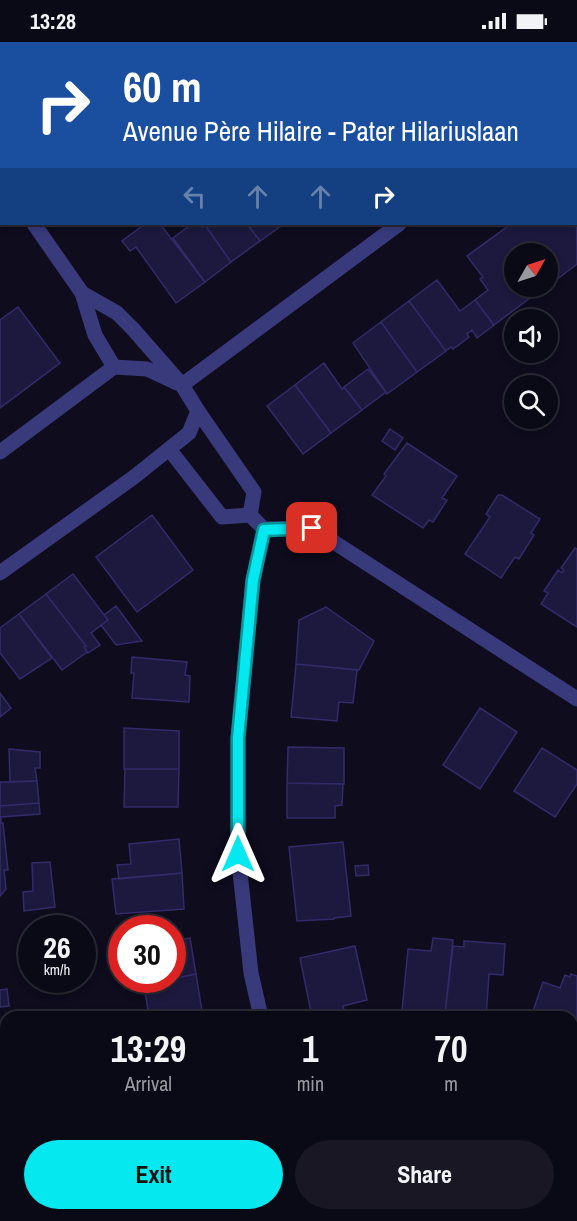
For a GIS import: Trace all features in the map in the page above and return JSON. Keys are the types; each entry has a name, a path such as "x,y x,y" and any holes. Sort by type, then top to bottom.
{"street":[{"path":"35,225 82,293 95,335 114,367"},
{"path":"183,385 398,225"},
{"path":"82,293 117,313 183,385 198,411 254,492 250,515"},
{"path":"0,452 114,367 147,369 183,385"},
{"path":"0,573 135,477 189,433 198,411"},
{"path":"169,449 222,517 250,515"},
{"path":"250,515 264,530 312,528 577,699"},
{"path":"260,1011 251,973 238,854 238,738 253,580 264,530"}],"building":[{"path":"144,225 161,225 205,282 176,303 136,247 130,251 122,241"},
{"path":"191,225 203,227 205,225 231,262 205,282 173,238"},
{"path":"205,225 248,225 260,241 231,262"},
{"path":"248,225 283,225 260,241"},
{"path":"510,225 577,225 577,264 558,278 558,243 504,243 504,297 531,297 515,309 504,309 504,318 494,325 475,300 488,290 480,279 483,277 467,256"},
{"path":"437,280 460,311 475,300 494,325 477,338 472,330 467,334 469,337 453,349 451,347 446,351 409,301"},
{"path":"409,301 446,351 417,372 381,322"},
{"path":"18,307 60,363 0,408 0,320"},
{"path":"381,322 417,372 387,394 353,343"},
{"path":"324,363 342,389 344,387 362,410 331,433 295,385"},
{"path":"368,369 386,392 362,410 344,387"},
{"path":"295,385 331,433 303,454 267,406"},
{"path":"390,429 403,438 395,450 382,441"},
{"path":"407,443 457,476 442,498 447,500 433,522 429,520 423,528 372,495"},
{"path":"498,495 502,495 540,519 531,533 534,535 519,559 515,557 501,578 465,554 490,517 486,514"},
{"path":"152,515 193,570 137,612 96,557"},
{"path":"575,548 577,549 577,627 541,604 548,593 544,591 558,570 562,573 564,570 561,568"},
{"path":"73,574 108,620 91,633 100,645 88,653 84,647 86,646 46,594"},
{"path":"46,594 86,646 84,647 87,652 62,670 19,614"},
{"path":"116,606 142,641 116,645 101,625 108,620 104,615"},
{"path":"326,607 374,641 359,670 296,664 299,620"},
{"path":"19,614 52,658 20,679 0,653 0,628"},
{"path":"132,657 187,662 185,675 190,676 189,702 132,698 134,673 131,673"},
{"path":"296,664 357,670 353,703 339,702 337,721 291,717"},
{"path":"0,693 11,708 0,717"},
{"path":"480,708 517,732 480,789 443,765"},
{"path":"124,728 179,731 179,769 124,769"},
{"path":"288,747 344,748 344,784 287,783"},
{"path":"542,748 577,770 577,784 555,817 514,791"},
{"path":"9,749 40,752 40,768 35,768 37,781 10,782"},
{"path":"125,769 179,769 178,807 124,807"},
{"path":"37,781 39,803 0,806 0,782"},
{"path":"287,783 343,784 342,805 335,806 335,818 287,818"},
{"path":"39,803 40,814 1,817 8,870 4,870 6,889 0,896 0,806"},
{"path":"179,839 182,873 119,879 117,865 131,864 129,844"},
{"path":"343,842 351,916 297,921 289,847"},
{"path":"50,862 55,907 24,911 23,892 33,891 32,863"},
{"path":"368,865 369,875 356,876 355,866"},
{"path":"182,873 184,909 116,914 112,879"},
{"path":"190,938 196,974 186,976 186,939"},
{"path":"433,938 453,940 445,1011 402,1011 408,949 431,951"},
{"path":"464,941 505,944 503,975 489,974 486,1011 445,1011 453,946 464,947"},
{"path":"355,946 367,1000 343,1006 344,1011 311,1011 300,958"},
{"path":"196,974 202,1011 148,1011 145,993 186,993 186,976"},
{"path":"571,974 577,976 577,1011 533,1011 543,982 560,988 565,975 570,977"},
{"path":"7,989 9,1006 0,1007 0,990"}],"route":[{"path":"238,854 238,738 253,580 264,530 312,528"}]}
